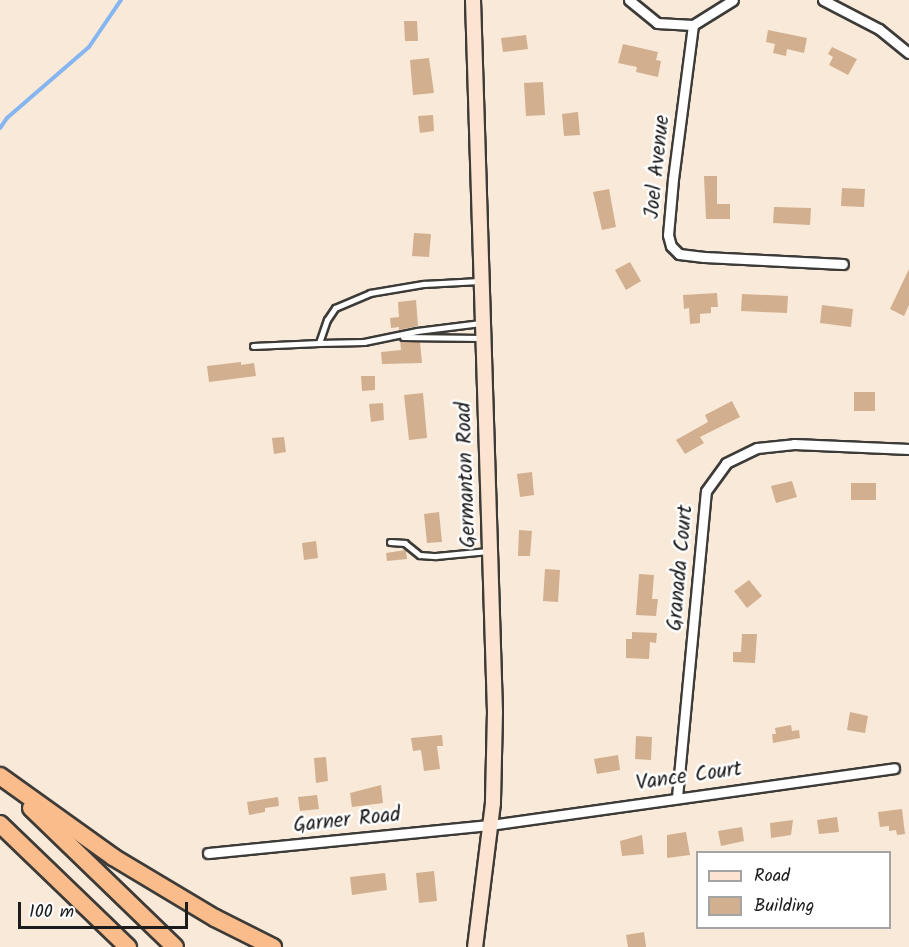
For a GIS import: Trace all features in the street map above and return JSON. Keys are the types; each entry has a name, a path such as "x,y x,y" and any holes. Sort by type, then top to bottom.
{"highway":[{"path":"0,777 175,947"},
{"path":"0,777 113,857 215,918 273,947"},
{"path":"0,824 128,947"}],"main road":[{"name":"Germanton Road","path":"473,0 495,712 493,803 475,947"}],"street":[{"path":"629,0 657,23 693,25 732,0"},
{"path":"823,0 879,29 909,53"},
{"name":"Joel Avenue","path":"693,25 673,179 668,235 671,246 679,254 704,257 843,264"},
{"name":"Granada Court","path":"677,797 706,491 726,463 757,448 794,444 909,449"},
{"name":"Vance Court","path":"490,825 894,768"},
{"name":"Garner Road","path":"208,853 490,825"}],"lane":[{"path":"319,344 327,320 335,308 349,300 388,288 482,281"},
{"path":"254,346 364,342 417,331 483,323"},
{"path":"394,337 484,338"},
{"path":"390,542 405,543 420,555 436,556 491,550"}],"building":[{"path":"404,21 417,21 418,41 405,41"},
{"path":"768,30 807,38 804,53 787,49 786,56 773,53 775,44 766,42"},
{"path":"526,35 528,49 503,52 501,38"},
{"path":"623,44 658,52 656,60 661,61 658,77 636,72 637,67 618,63"},
{"path":"832,47 857,59 848,75 829,65 833,57 828,54"},
{"path":"429,58 434,93 413,95 410,60"},
{"path":"543,82 545,115 526,116 524,83"},
{"path":"578,112 580,135 564,136 562,114"},
{"path":"433,115 434,131 420,133 418,116"},
{"path":"704,176 717,176 717,204 730,204 730,219 706,219"},
{"path":"842,188 865,189 864,207 841,206"},
{"path":"609,189 616,227 602,230 593,192"},
{"path":"774,207 811,208 810,225 773,223"},
{"path":"414,233 431,234 429,257 412,256"},
{"path":"630,262 641,281 626,290 615,270"},
{"path":"909,269 909,305 904,316 890,309"},
{"path":"717,293 718,307 711,307 711,313 700,314 700,323 690,324 689,308 684,309 683,295"},
{"path":"742,294 788,296 787,313 741,311"},
{"path":"416,300 418,326 399,330 399,327 391,328 390,318 399,317 398,302"},
{"path":"822,305 853,309 851,327 820,323"},
{"path":"400,340 420,342 422,363 382,364 381,352 401,350"},
{"path":"241,362 241,365 254,363 256,376 209,382 207,366"},
{"path":"361,376 375,376 375,390 362,391"},
{"path":"854,392 875,392 875,411 854,411"},
{"path":"423,393 427,438 409,440 404,395"},
{"path":"732,401 740,417 700,437 704,443 685,454 676,440 708,422 705,415"},
{"path":"383,403 384,420 371,422 369,404"},
{"path":"284,437 286,452 274,454 272,438"},
{"path":"532,472 534,495 520,497 517,474"},
{"path":"792,481 797,497 776,503 771,486"},
{"path":"851,483 876,483 876,500 851,500"},
{"path":"439,512 442,542 427,543 424,514"},
{"path":"519,530 532,531 530,556 518,556"},
{"path":"316,541 318,558 304,560 302,543"},
{"path":"406,550 407,559 387,561 386,553"},
{"path":"545,569 560,570 558,602 543,601"},
{"path":"639,574 654,575 652,599 658,599 656,616 636,615"},
{"path":"749,580 762,596 747,608 734,591"},
{"path":"632,632 657,633 656,643 650,642 649,659 626,658 626,639 632,639"},
{"path":"742,634 757,634 755,663 733,662 733,652 741,652"},
{"path":"850,712 868,716 865,733 847,730"},
{"path":"791,725 792,731 799,730 800,738 773,743 772,734 776,734 775,728"},
{"path":"442,735 443,746 437,746 440,769 424,771 421,750 413,751 411,738"},
{"path":"636,736 652,737 651,760 635,759"},
{"path":"618,755 620,770 597,774 594,759"},
{"path":"326,757 328,781 316,783 314,758"},
{"path":"381,785 383,803 352,807 350,793"},
{"path":"317,795 319,809 300,811 298,797"},
{"path":"278,797 279,806 265,808 265,812 249,815 247,802"},
{"path":"902,809 905,834 897,835 896,830 889,831 889,826 880,827 878,812"},
{"path":"837,817 839,832 819,834 817,820"},
{"path":"793,820 791,835 771,838 770,823"},
{"path":"742,827 744,841 721,846 718,831"},
{"path":"686,832 690,855 667,858 667,835"},
{"path":"642,835 644,854 622,856 620,841"},
{"path":"434,871 437,901 419,903 416,873"},
{"path":"385,873 387,890 352,895 350,877"},
{"path":"644,932 646,947 628,947 626,935"}],"waterway":[{"path":"0,128 7,118 89,47 121,0"}]}
